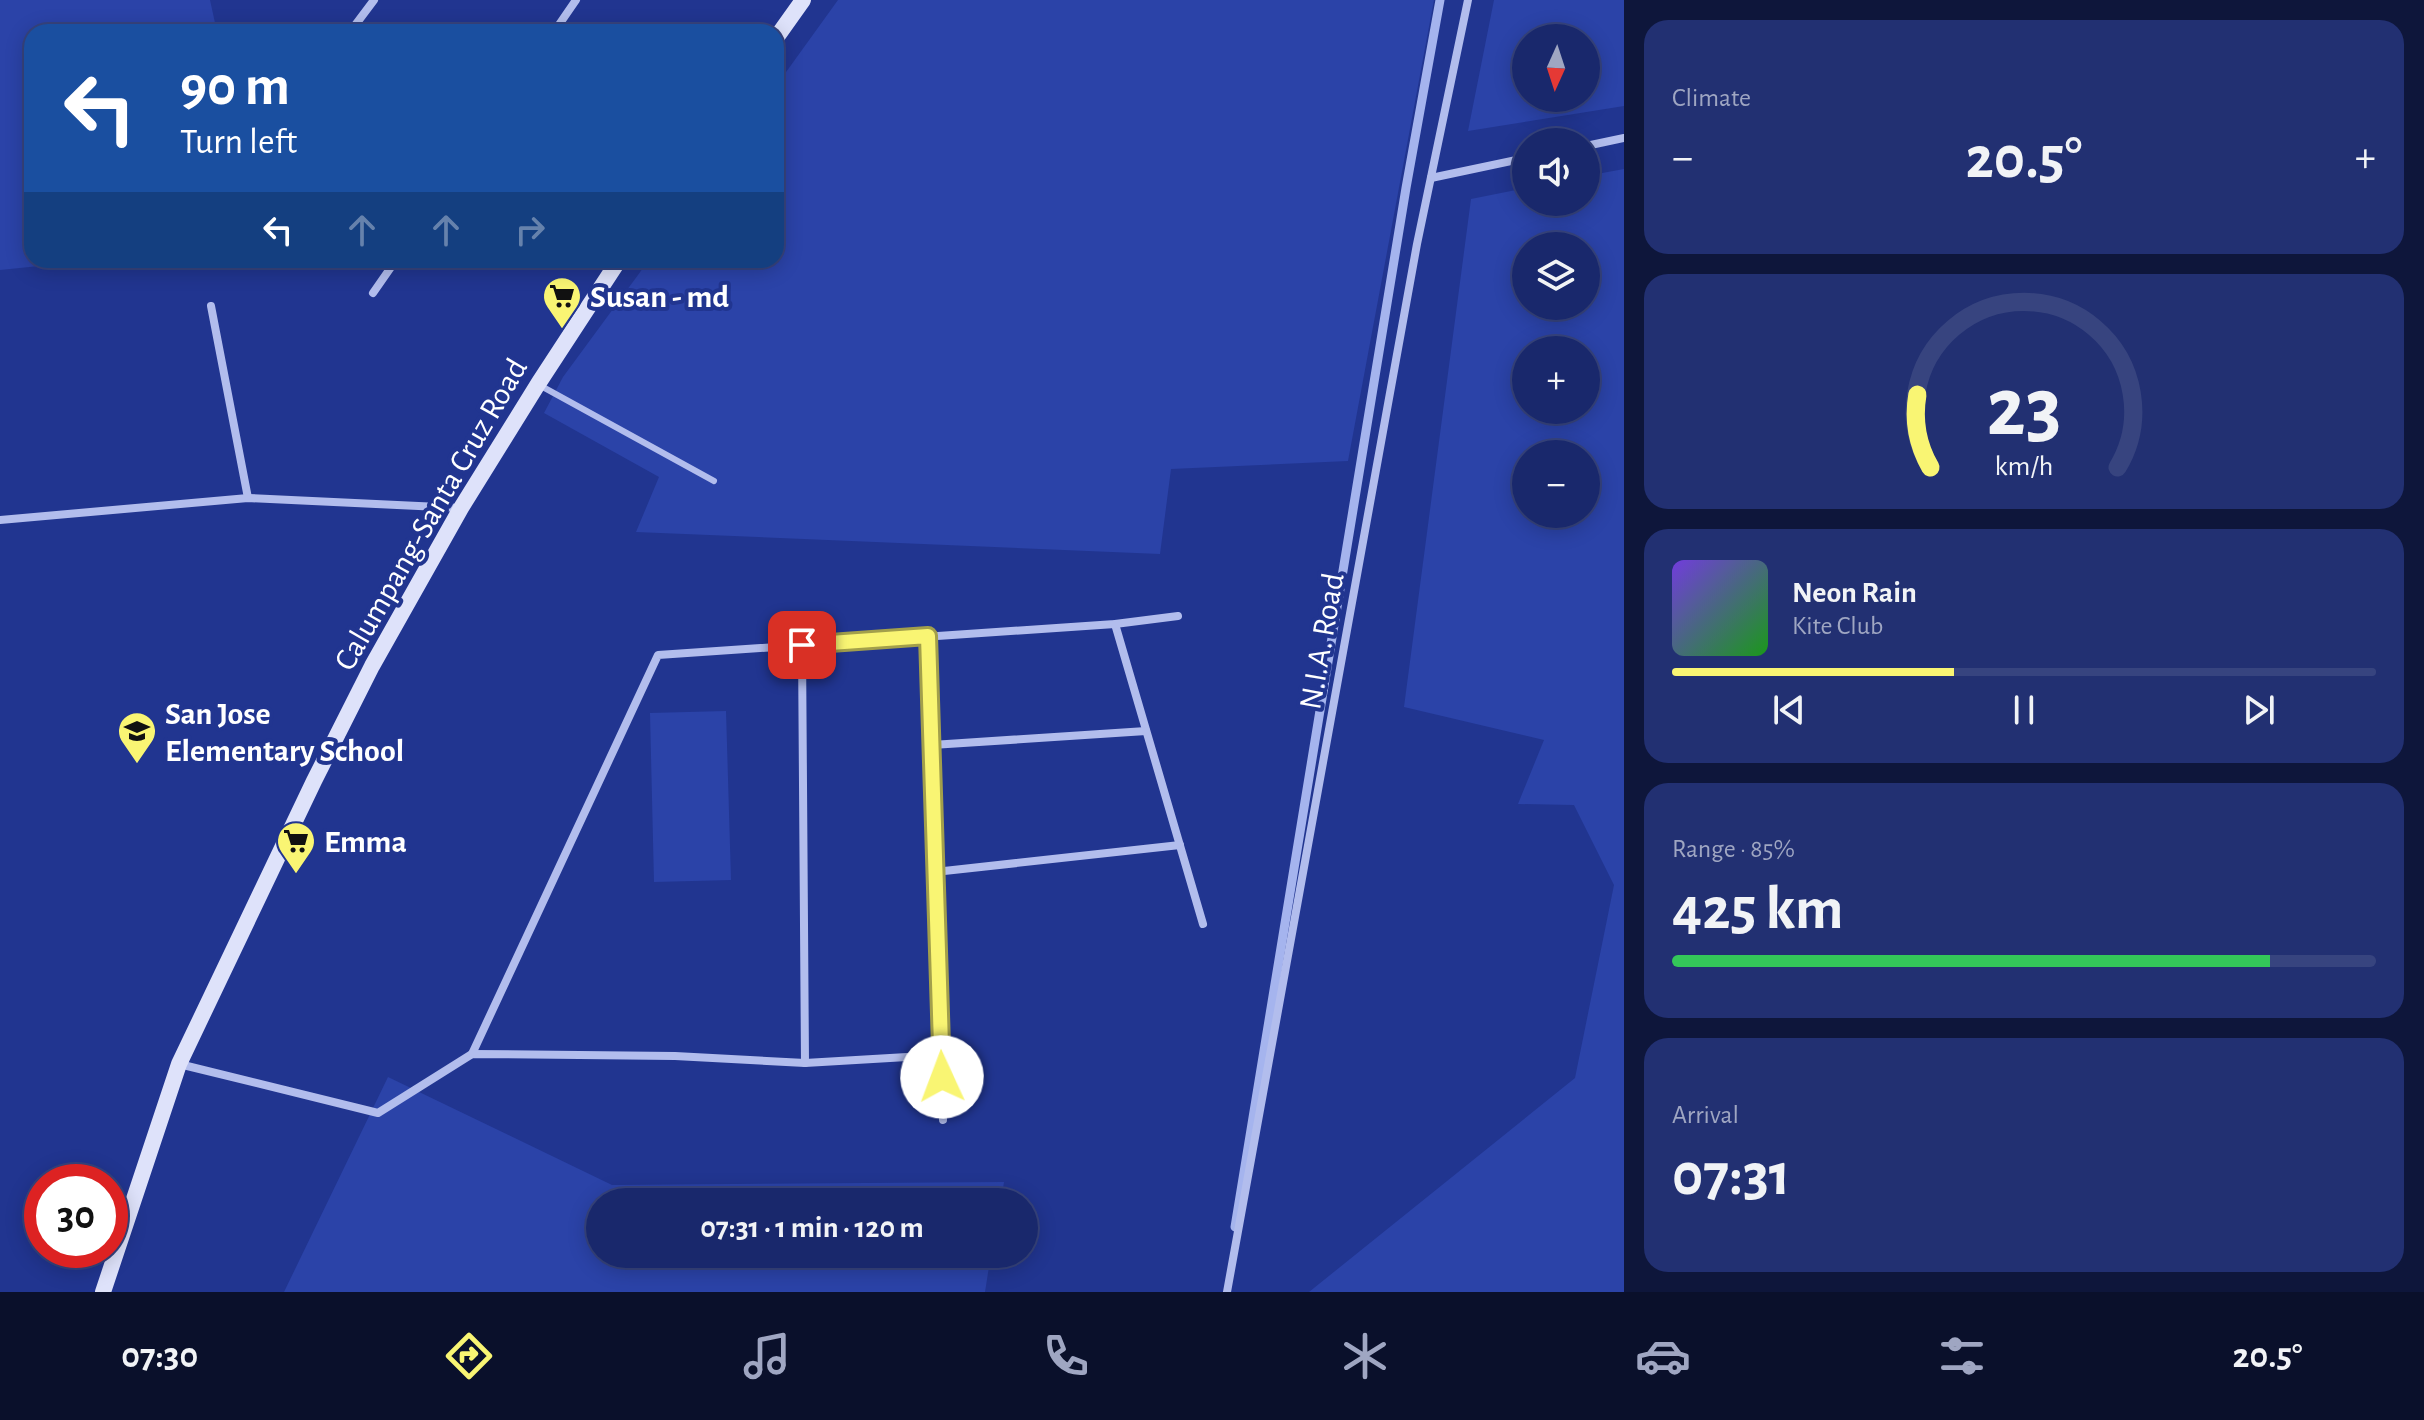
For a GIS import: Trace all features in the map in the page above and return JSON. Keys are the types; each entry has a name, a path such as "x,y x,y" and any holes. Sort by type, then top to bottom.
{"main road":[{"path":"784,27 803,0"},
{"name":"Calumpang-Santa Cruz Road","path":"103,1292 179,1064 365,678 461,508 614,268"}],"street":[{"path":"356,24 374,0"},
{"path":"560,24 576,0"},
{"name":"N.I.A. Road","path":"1227,1292 1431,178 1468,0"},
{"path":"1600,143 1624,138"},
{"path":"1431,178 1512,161"},
{"path":"373,293 390,268"},
{"path":"211,306 248,498"},
{"path":"0,520 248,498 461,508"},
{"path":"472,1054 658,655 1115,624 1178,616"},
{"path":"1115,624 1203,924"},
{"path":"928,636 943,1120"},
{"path":"802,645 805,1063"},
{"path":"932,745 1146,731"},
{"path":"935,872 1180,845"},
{"path":"179,1064 378,1113 472,1054 675,1056 805,1063 941,1055"}],"lane":[{"path":"538,384 714,481"}],"shaded area":[{"path":"0,0 210,0 215,24 24,24 24,268 0,270"},
{"path":"838,0 1434,0 1348,461 1171,469 1160,554 636,532 659,477 544,413 563,377 643,268 784,268 784,75"},
{"path":"1494,0 1624,0 1624,106 1600,110 1600,24 1512,24 1512,112 1587,112 1468,131"},
{"path":"1624,169 1624,1292 1309,1292 1575,1078 1614,885 1574,805 1518,804 1544,740 1404,707 1471,199 1512,191 1512,216 1600,216 1600,173"},
{"path":"726,711 731,880 654,882 650,713"},
{"path":"388,1077 612,1185 1004,1182 1003,1188 586,1188 586,1268 989,1268 985,1292 284,1292"}],"waterway":[{"path":"1235,1227 1406,188 1440,0"}],"place":[{"name":"Susan - md","path":"562,330"},
{"name":"San Jose Elementary School","path":"137,765"},
{"name":"Emma","path":"296,875"}],"route":[{"path":"802,645 928,636 942,1077"}]}
